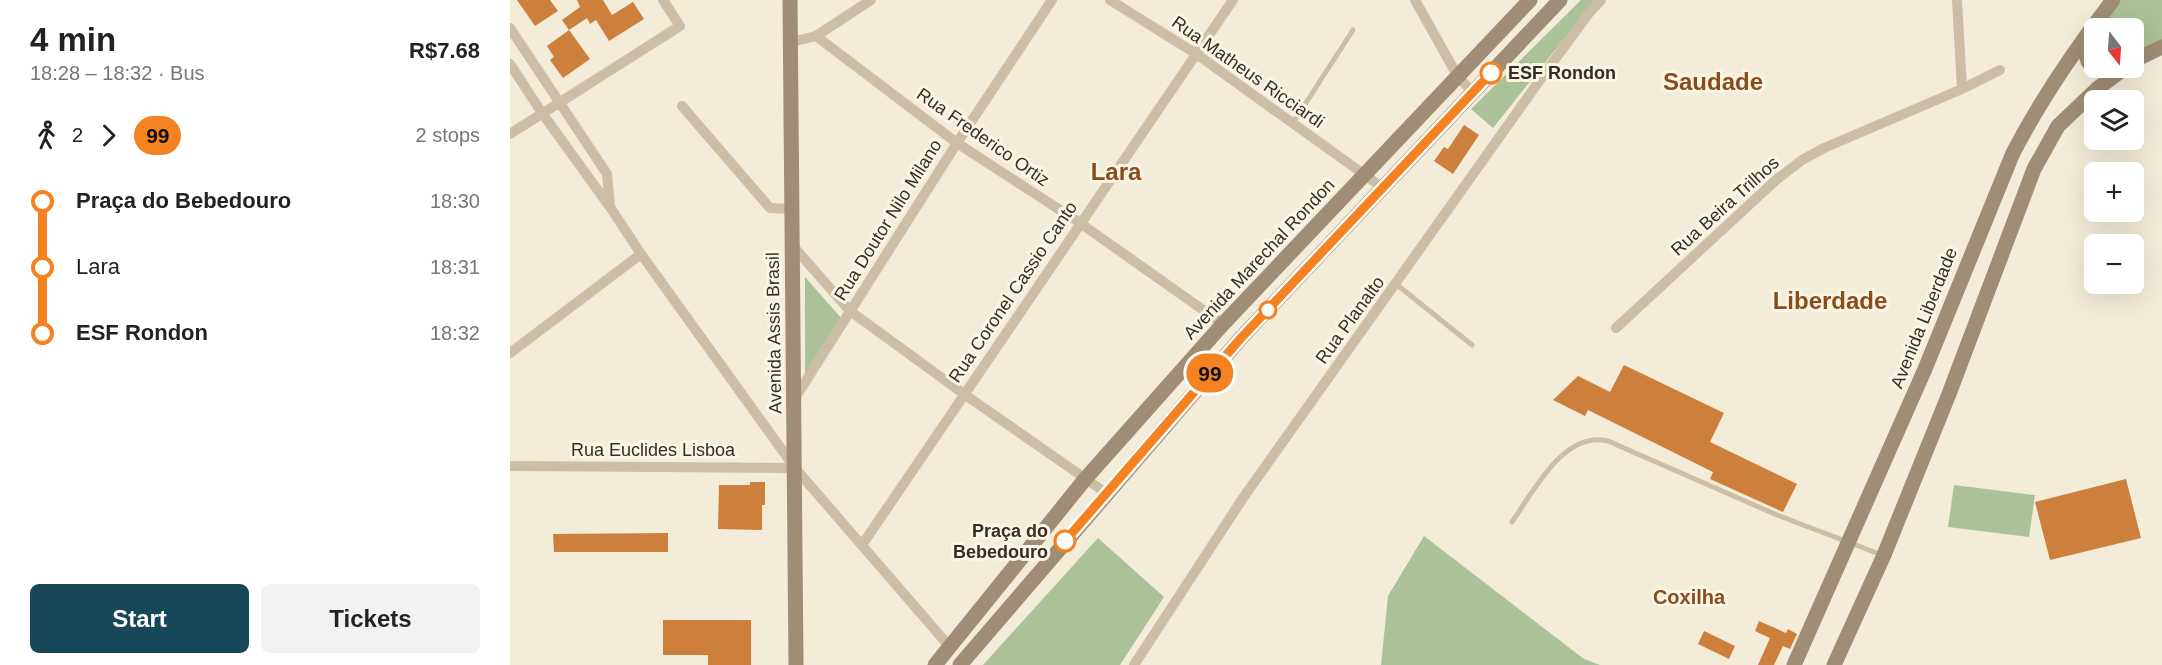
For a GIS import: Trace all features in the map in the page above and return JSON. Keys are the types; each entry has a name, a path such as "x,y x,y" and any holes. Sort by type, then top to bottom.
{"main road":[{"name":"Avenida Assis Brasil","path":"790,0 796,665"},
{"name":"Avenida Marechal Rondon","path":"935,665 1086,477 1223,324 1530,0"},
{"path":"950,646 961,664 1241,338 1560,0"},
{"name":"Avenida Liberdade","path":"2099,18 2113,0"},
{"name":"Avenida Liberdade","path":"1794,665 1925,369 2013,153 2029,122 2084,39"},
{"path":"2144,56 2162,47"},
{"path":"1834,665 1884,555 1949,394 2034,168 2058,126 2111,78"}],"street":[{"path":"510,135 542,112 560,103 680,26 663,0"},
{"path":"790,42 816,36 871,0"},
{"name":"Rua Doutor Nilo Milano","path":"794,399 957,143 1052,0"},
{"name":"Rua Matheus Ricciardi","path":"1110,0 1195,53 1365,174"},
{"name":"Rua Coronel Cassio Canto","path":"862,545 1233,0"},
{"path":"1415,0 1457,75 1473,93"},
{"name":"Rua Planalto","path":"1134,665 1243,498 1549,68 1601,0"},
{"path":"1957,0 1962,89"},
{"path":"510,28 607,174 610,207"},
{"name":"Rua Frederico Ortiz","path":"816,36 957,143 1080,223 1223,324"},
{"path":"510,64 641,254 795,468 950,646"},
{"name":"Rua Beira Trilhos","path":"1616,328 1776,180 1802,160 1824,148 2001,70"},
{"path":"682,106 770,208 792,209"},
{"path":"575,158 589,148"},
{"path":"1365,174 1383,188"},
{"path":"793,246 850,311 1106,493"},
{"path":"510,353 641,254"},
{"name":"Rua Euclides Lisboa","path":"510,466 795,468"}],"lane":[{"path":"1293,123 1353,30"},
{"path":"1395,284 1472,345"},
{"path":"1512,522 1554,462 1583,442 1597,438 1777,515 1884,555"}],"green space":[{"path":"1581,0 1595,0 1493,128 1471,109"},
{"path":"2121,0 2162,0 2162,42 2144,51 2144,18 2107,18"},
{"path":"805,277 842,319 805,375"},
{"path":"1954,485 2035,495 2029,537 1948,527"},
{"path":"1424,536 1584,659 1600,665 1381,665 1388,596"},
{"name":"Praça do Bebedouro","path":"1098,538 1164,597 1120,665 983,665"}],"building":[{"path":"517,0 550,0 558,11 535,26"},
{"path":"577,0 603,0 612,15 633,2 644,19 609,41 596,20 590,24 587,18 569,30 562,20 580,7"},
{"path":"569,30 590,59 563,78 550,60 554,57 547,46"},
{"path":"1464,125 1479,135 1453,174 1434,161 1444,147 1448,149"},
{"path":"1624,365 1724,413 1710,442 1797,484 1783,512 1710,479 1713,472 1588,410 1585,416 1553,400 1578,376 1610,392"},
{"path":"2126,479 2141,538 2050,560 2035,502"},
{"path":"750,482 765,482 762,530 718,529 719,485 750,485"},
{"path":"668,533 668,552 554,552 553,534"},
{"path":"663,620 751,620 751,665 708,665 708,655 663,655"},
{"path":"1759,621 1786,633 1788,629 1797,634 1790,649 1783,646 1774,665 1758,665 1770,638 1755,631"},
{"path":"1704,631 1735,646 1729,659 1698,644"}],"bus line":[{"name":"99","path":"1065,541 1241,338 1491,73"}],"place":[{"name":"ESF Rondon","path":"1491,73"},
{"name":"Praça do Bebedouro","path":"1065,541"}],"district":[{"name":"Saudade","path":"1713,81"},
{"name":"Lara","path":"1116,171"},
{"name":"Liberdade","path":"1830,300"},
{"name":"Coxilha","path":"1689,597"}]}
